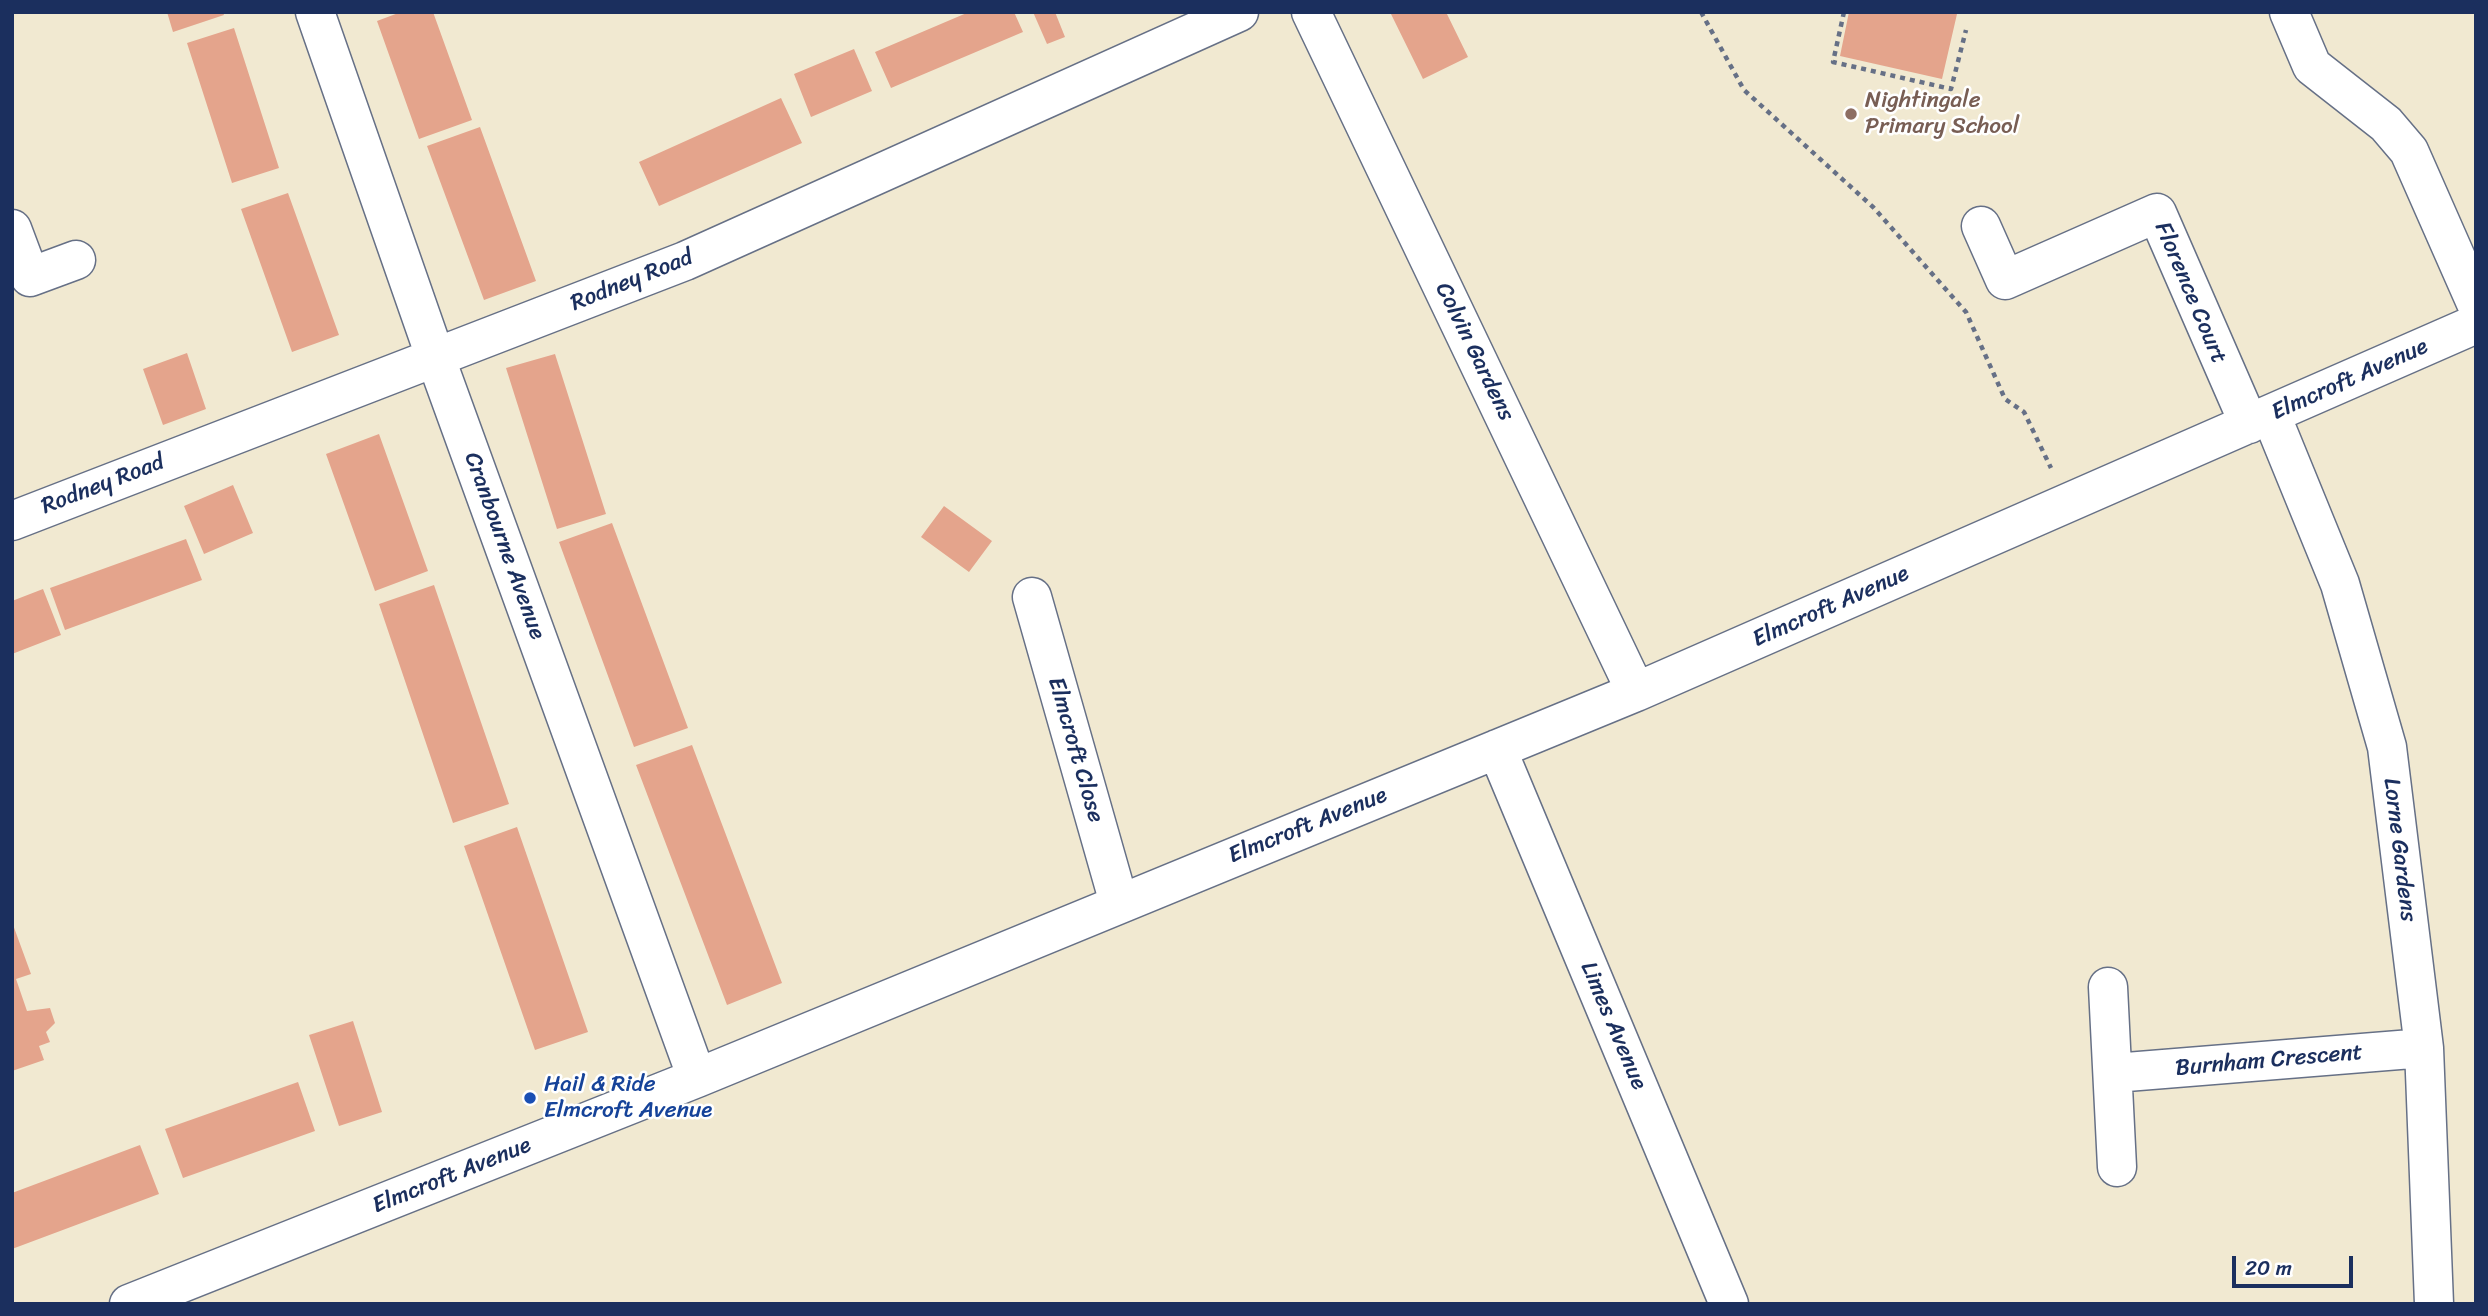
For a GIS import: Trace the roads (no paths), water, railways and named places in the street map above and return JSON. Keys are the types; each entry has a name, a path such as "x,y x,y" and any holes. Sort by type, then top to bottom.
{"street":[{"name":"Cranbourne Avenue","path":"315,12 436,359 697,1078"},
{"name":"Rodney Road","path":"12,521 685,261 1239,12"},
{"name":"Colvin Gardens","path":"1311,12 1636,692"},
{"path":"2289,12 2312,66 2386,124 2409,151 2476,303"},
{"name":"Florence Court","path":"1981,226 2005,280 2157,213 2260,419"},
{"path":"12,229 30,277 76,260"},
{"name":"Elmcroft Avenue","path":"142,1301 697,1078 1636,692 2476,324"},
{"name":"Lorne Gardens","path":"2260,419 2340,584 2387,747 2424,1048 2434,1304"},
{"name":"Elmcroft Close","path":"1032,597 1119,903"},
{"name":"Limes Avenue","path":"1497,749 1729,1304"},
{"path":"2108,987 2114,1073 2116,1167"},
{"name":"Burnham Crescent","path":"2114,1073 2424,1048"}],"place":[{"name":"Nightingale Primary School","path":"1851,114"},
{"name":"Hail & Ride Elmcroft Avenue","path":"530,1098"}]}
